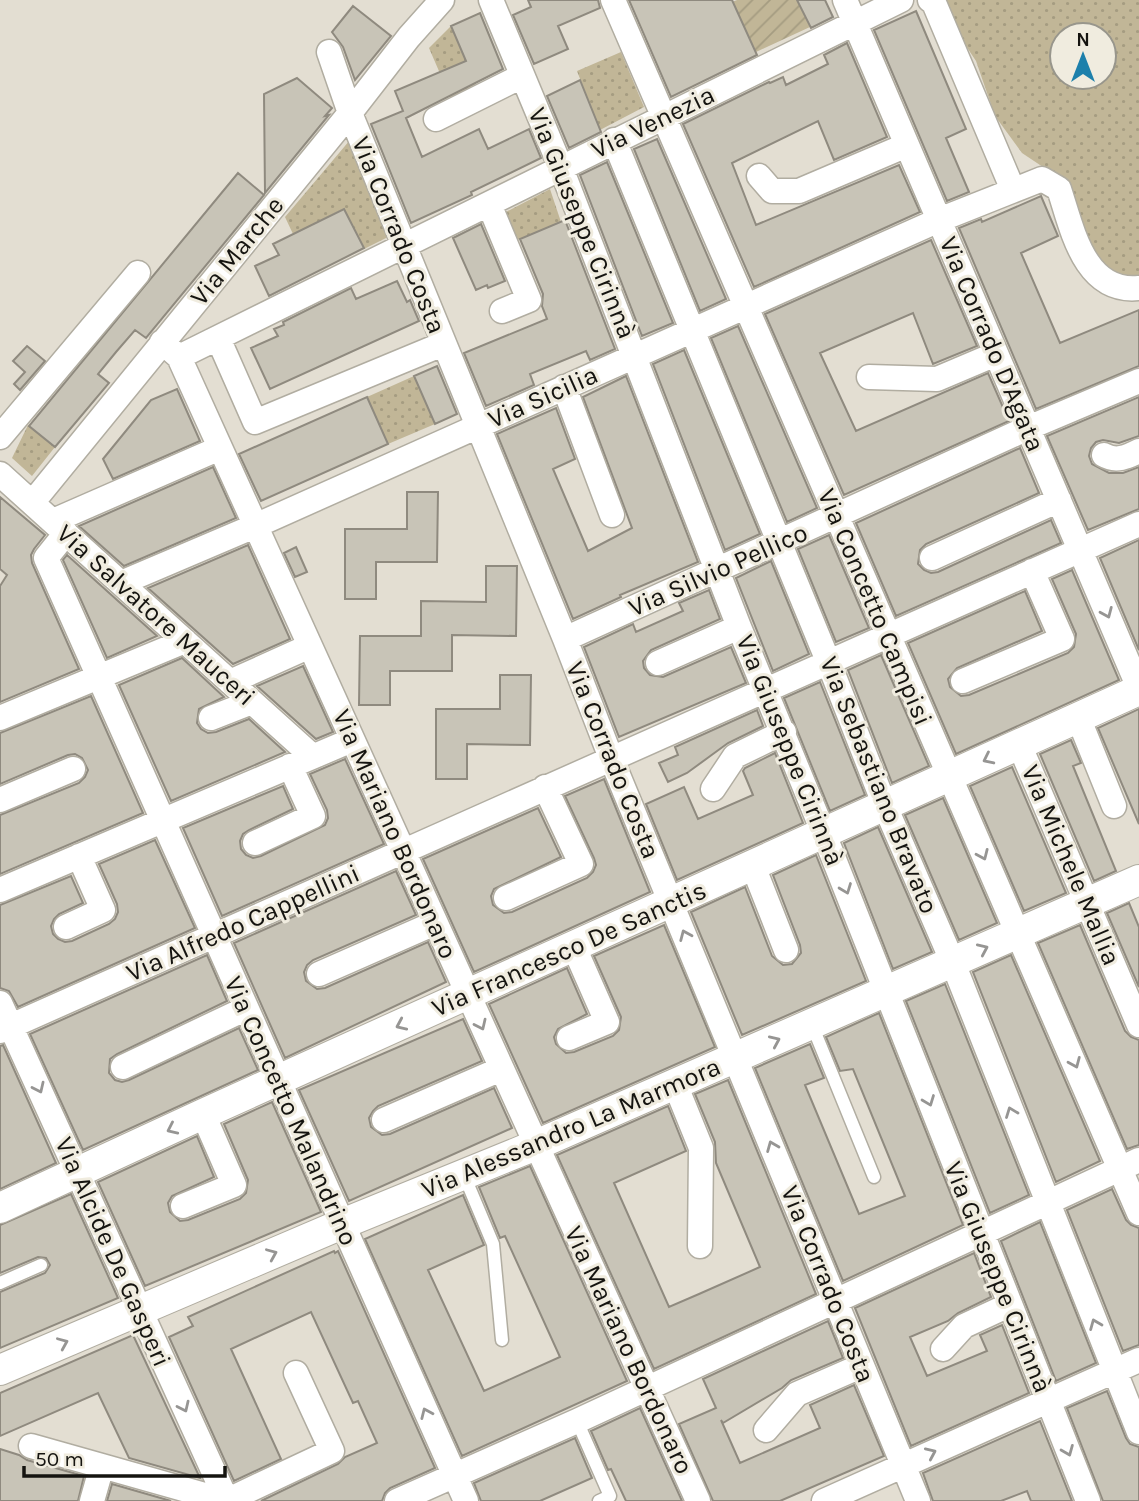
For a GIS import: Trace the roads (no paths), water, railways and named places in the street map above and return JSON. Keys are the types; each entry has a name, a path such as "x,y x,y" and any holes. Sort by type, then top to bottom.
{"street":[{"name":"Via Marche","path":"32,503 171,350 350,113 409,37 442,0"},
{"name":"Via Giuseppe Cirinnà","path":"491,0 561,168 719,570 739,628 784,732 1088,1501"},
{"name":"Via Concetto Campisi","path":"613,0 949,778 1018,933 1130,1164 1139,1213"},
{"name":"Via Venezia","path":"171,350 218,338 665,117 850,11 901,0"},
{"path":"930,0 1013,190"},
{"name":"Via Corrado D'Agata","path":"850,11 1139,689"},
{"name":"Via Corrado Costa","path":"329,52 350,113 611,758 918,1501"},
{"path":"436,119 523,76"},
{"name":"Via Sebastiano Bravato","path":"614,141 885,806 953,963 1139,1432"},
{"path":"759,176 772,191 799,191 907,145"},
{"name":"Via Sicilia","path":"121,583 256,526 939,220 1042,179 1059,189 1082,255 1094,274 1114,285 1139,288"},
{"path":"489,204 529,300 502,311"},
{"path":"0,437 138,273"},
{"path":"218,338 255,422 443,344"},
{"name":"Via Mariano Bordonaro","path":"171,350 256,526 698,1501"},
{"path":"869,377 937,379 996,354"},
{"name":"Via Silvio Pellico","path":"565,639 1028,428 1139,381"},
{"path":"564,387 612,515"},
{"path":"60,527 220,448"},
{"path":"1104,455 1111,459 1124,458 1139,451"},
{"name":"Via Salvatore Mauceri","path":"2,480 60,527 252,702 301,761"},
{"path":"932,558 1059,500"},
{"name":"Via Alfredo Cappellini","path":"5,1029 1139,524"},
{"name":"Via Concetto Malandrino","path":"60,527 46,558 466,1501"},
{"path":"963,681 1062,639 1032,571"},
{"path":"658,663 739,628"},
{"path":"0,718 185,641"},
{"path":"230,682 310,646"},
{"name":"Via Francesco De Sanctis","path":"0,1209 277,1080 949,778 1139,689"},
{"path":"211,718 252,702"},
{"path":"1078,717 1114,806"},
{"path":"713,789 734,756 784,732"},
{"path":"0,890 352,740"},
{"name":"Via Michele Mallia","path":"1019,744 1139,1025"},
{"path":"256,843 313,816 301,761"},
{"path":"0,800 73,769"},
{"path":"506,898 581,864 545,787"},
{"path":"66,928 103,911 79,856"},
{"path":"753,866 786,950"},
{"name":"Via Alessandro La Marmora","path":"0,1370 342,1224 536,1145 1088,902 1138,883"},
{"path":"319,974 435,923"},
{"path":"569,1038 607,1022 574,947"},
{"name":"Via Alcide De Gasperi","path":"0,1003 5,1029 78,1172 227,1501"},
{"path":"123,1067 245,1009"},
{"path":"384,1120 501,1069"},
{"path":"675,1084 701,1148 700,1246"},
{"path":"183,1206 234,1185 203,1114"},
{"path":"397,1501 577,1421 1130,1164"},
{"path":"943,1349 964,1326 1009,1305"},
{"path":"824,1501 1139,1360"},
{"path":"766,1430 797,1394 861,1366"},
{"path":"31,1446 227,1501 332,1451 296,1373"},
{"path":"92,1501 102,1466"}],"lane":[{"path":"812,1025 874,1177"},
{"path":"464,1175 493,1244 502,1340"},
{"path":"0,1283 41,1265"},
{"path":"577,1421 610,1496 598,1501"}]}
